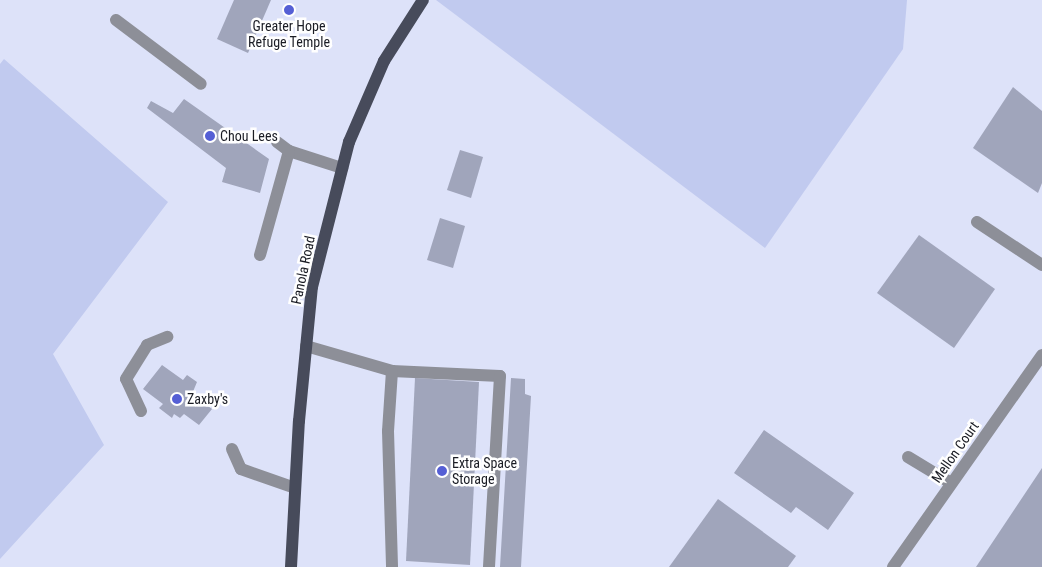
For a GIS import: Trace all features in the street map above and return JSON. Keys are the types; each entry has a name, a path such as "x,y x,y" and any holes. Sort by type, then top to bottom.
{"main road":[{"name":"Panola Road","path":"291,567 295,488 312,287 349,142 384,61 423,0"}],"street":[{"path":"116,20 201,84"},
{"path":"277,142 289,151 342,168"},
{"path":"260,255 289,151"},
{"path":"977,222 1042,265"},
{"path":"141,411 126,378 148,345 167,336"},
{"path":"306,346 392,372 500,376 489,567"},
{"name":"Mellon Court","path":"893,567 1042,355"},
{"path":"392,372 388,431 392,567"},
{"path":"232,449 241,469 295,488"},
{"path":"908,457 952,483"}],"shaded area":[{"path":"436,0 907,0 903,49 765,248"},
{"path":"4,59 168,202 53,354 104,445 0,559 0,64"}],"building":[{"path":"234,0 271,0 248,53 217,39"},
{"path":"1013,87 1042,111 1042,183 1038,193 973,148"},
{"name":"Chou Lees","path":"184,99 269,159 260,193 222,182 226,168 147,108 151,101 173,113"},
{"path":"460,150 483,157 471,198 447,190"},
{"path":"440,218 465,226 453,268 427,260"},
{"path":"919,235 995,289 954,348 877,293"},
{"name":"Zaxby's","path":"162,365 183,380 187,375 197,382 192,394 212,409 199,425 184,414 180,418 174,414 172,418 159,408 163,404 143,389"},
{"name":"Extra Space Storage","path":"415,378 479,382 470,565 406,561"},
{"path":"511,378 525,379 525,394 531,396 521,567 500,567"},
{"path":"764,430 854,493 828,530 796,507 791,513 734,473"},
{"path":"1042,468 1042,567 976,567"},
{"path":"718,499 796,556 788,567 669,567"}],"place":[{"name":"Greater Hope Refuge Temple","path":"289,10"},
{"name":"Chou Lees","path":"210,136"},
{"name":"Zaxby's","path":"177,399"},
{"name":"Extra Space Storage","path":"442,471"}]}
